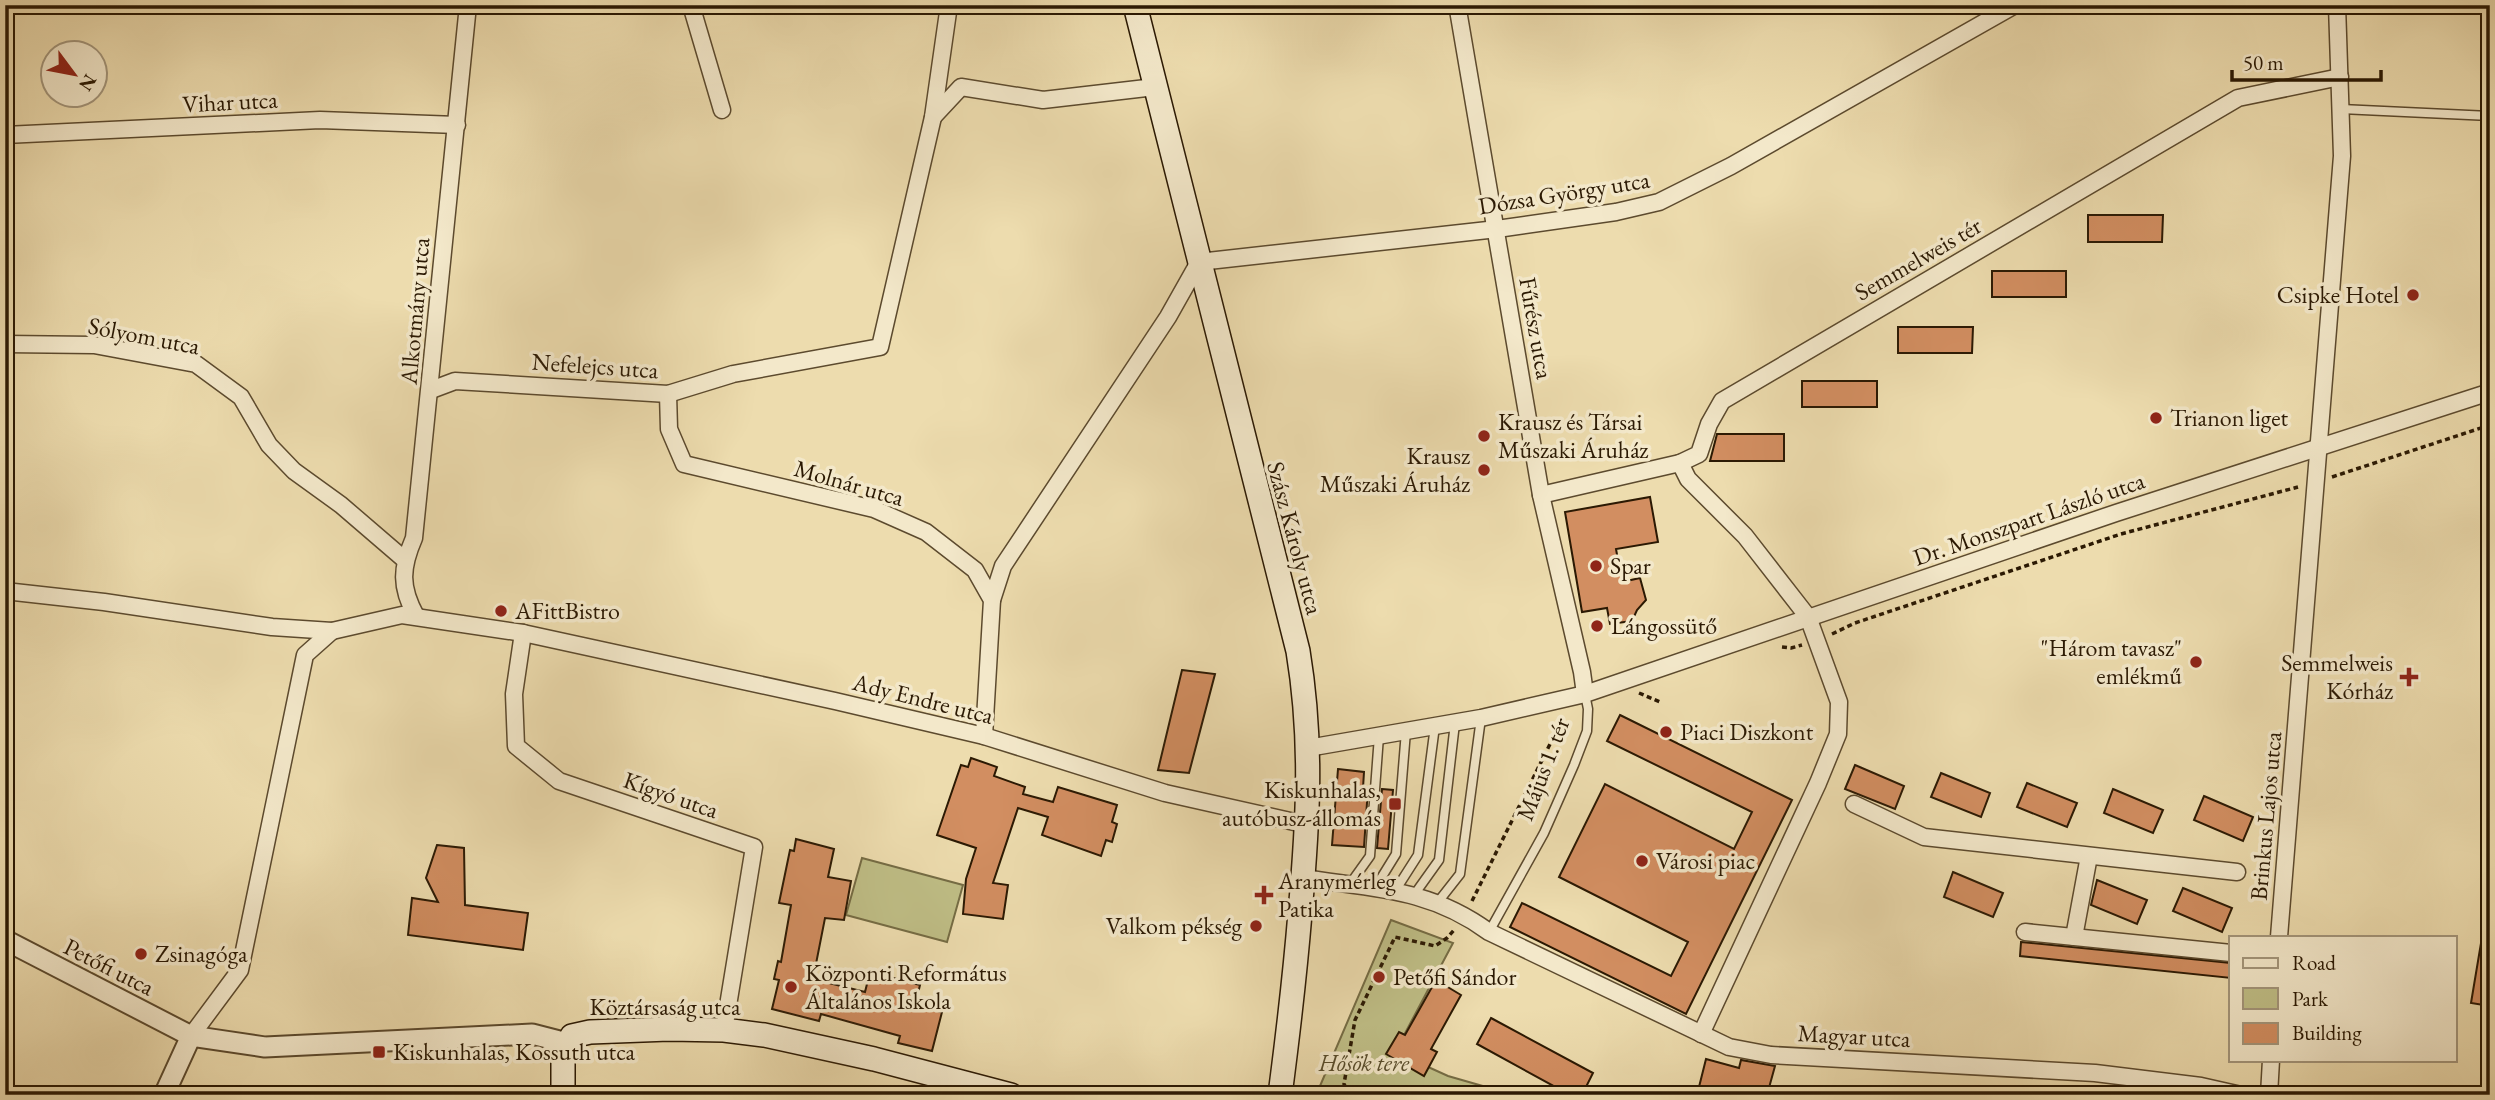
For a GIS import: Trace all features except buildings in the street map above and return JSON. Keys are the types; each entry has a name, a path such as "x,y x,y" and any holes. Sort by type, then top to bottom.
{"main road":[{"name":"Szász Károly utca","path":"1135,5 1298,651 1306,698 1308,825 1291,1013 1280,1095"},
{"name":"Köztársaság utca","path":"567,1043 572,1036 590,1032 724,1030 764,1035 874,1059 1011,1095"},
{"path":"563,1095 562,1063 567,1043"}],"street":[{"name":"Alkotmány utca","path":"409,616 405,597 405,560 415,538 468,5"},
{"path":"691,5 722,110"},
{"path":"933,117 949,5"},
{"name":"Dózsa György utca","path":"1199,261 1497,229 1616,212 1659,202 1731,166 2015,5"},
{"name":"Brinkus Lajos utca","path":"2279,936 2340,192 2341,109 2337,5"},
{"name":"Fűrész utca","path":"1460,7 1541,495 1585,694"},
{"name":"Semmelweis tér","path":"1680,463 1699,454 1709,424 1722,401 1909,290 2238,98 2340,77"},
{"path":"933,117 961,87 1043,100 1155,88"},
{"name":"Nefelejcs utca","path":"431,390 455,381 668,394 733,374 880,347 933,117"},
{"name":"Vihar utca","path":"5,135 320,120 457,125"},
{"path":"984,736 992,600 1003,566 1168,317 1199,261"},
{"name":"Sólyom utca","path":"5,344 94,345 196,364 241,397 269,445 294,471 341,505 405,560"},
{"name":"Dr. Monszpart László utca","path":"1585,694 1808,617 2490,392"},
{"name":"Molnár utca","path":"668,394 669,429 684,464 874,509 926,532 975,570 992,600"},
{"path":"1541,495 1680,463 1688,479 1745,536 1808,617 1839,702 1838,734 1818,783 1701,1034"},
{"path":"5,591 103,602 272,627 332,631 409,616"},
{"name":"Ady Endre utca","path":"409,616 523,633 835,701 984,736 1165,793 1308,825"},
{"path":"164,1095 191,1036 240,970 305,655 332,631"},
{"name":"Kígyó utca","path":"523,633 514,694 516,746 559,781 754,847 724,1030"},
{"name":"Május 1. tér","path":"1308,748 1481,718 1585,694"},
{"path":"1854,804 1924,836 2237,873"},
{"path":"2074,937 2089,856"},
{"path":"1303,878 1414,895 1465,914 1489,932"},
{"name":"Magyar utca","path":"1489,932 1729,1047 1771,1055 2095,1073 2201,1086 2241,1095"},
{"path":"2025,932 2229,953"},
{"name":"Petőfi utca","path":"5,940 191,1036"},
{"name":"Köztársaság utca","path":"191,1036 265,1047 532,1034 567,1043"},
{"path":"2269,1095 2271,1062"}],"lane":[{"path":"2341,109 2490,116"},
{"name":"Május 1. tér","path":"1489,932 1544,833 1574,765 1587,731 1588,709 1585,694"},
{"path":"1438,902 1460,874 1481,718"},
{"path":"1414,895 1439,860 1455,723"},
{"path":"1395,891 1418,855 1435,726"},
{"path":"1375,888 1396,854 1406,731"},
{"path":"1350,885 1370,856 1379,736"}],"path":[{"path":"1779,646 1791,648 1817,640 1855,623 2121,534 2317,482 2490,425"},
{"path":"1648,686 1635,691 1660,702"}],"green space":[{"path":"862,858 963,885 947,942 846,915"},
{"name":"Hősök tere","path":"1391,920 1453,943 1395,1052 1448,1076 1514,1095 1321,1095 1320,1086"}],"place":[{"name":"Csipke Hotel","path":"2413,295"},
{"name":"Trianon liget","path":"2156,418"},
{"name":"Krausz és Társai Műszaki Áruház","path":"1484,436"},
{"name":"Krausz Műszaki Áruház","path":"1484,470"},
{"name":"Spar","path":"1596,566"},
{"name":"AFittBistro","path":"501,611"},
{"name":"Lángossütő","path":"1597,626"},
{"name":"\"Három tavasz\" emlékmű","path":"2196,662"},
{"name":"Semmelweis Kórház","path":"2409,677"},
{"name":"Piaci Diszkont","path":"1666,732"},
{"name":"Kiskunhalas, autóbusz-állomás","path":"1395,804"},
{"name":"Városi piac","path":"1642,861"},
{"name":"Aranymérleg Patika","path":"1264,895"},
{"name":"Valkom pékség","path":"1256,926"},
{"name":"Zsinagóga","path":"141,954"},
{"name":"Petőfi Sándor","path":"1379,977"},
{"name":"Központi Református Általános Iskola","path":"791,987"},
{"name":"Kiskunhalas, Kossuth utca","path":"379,1052"}]}
